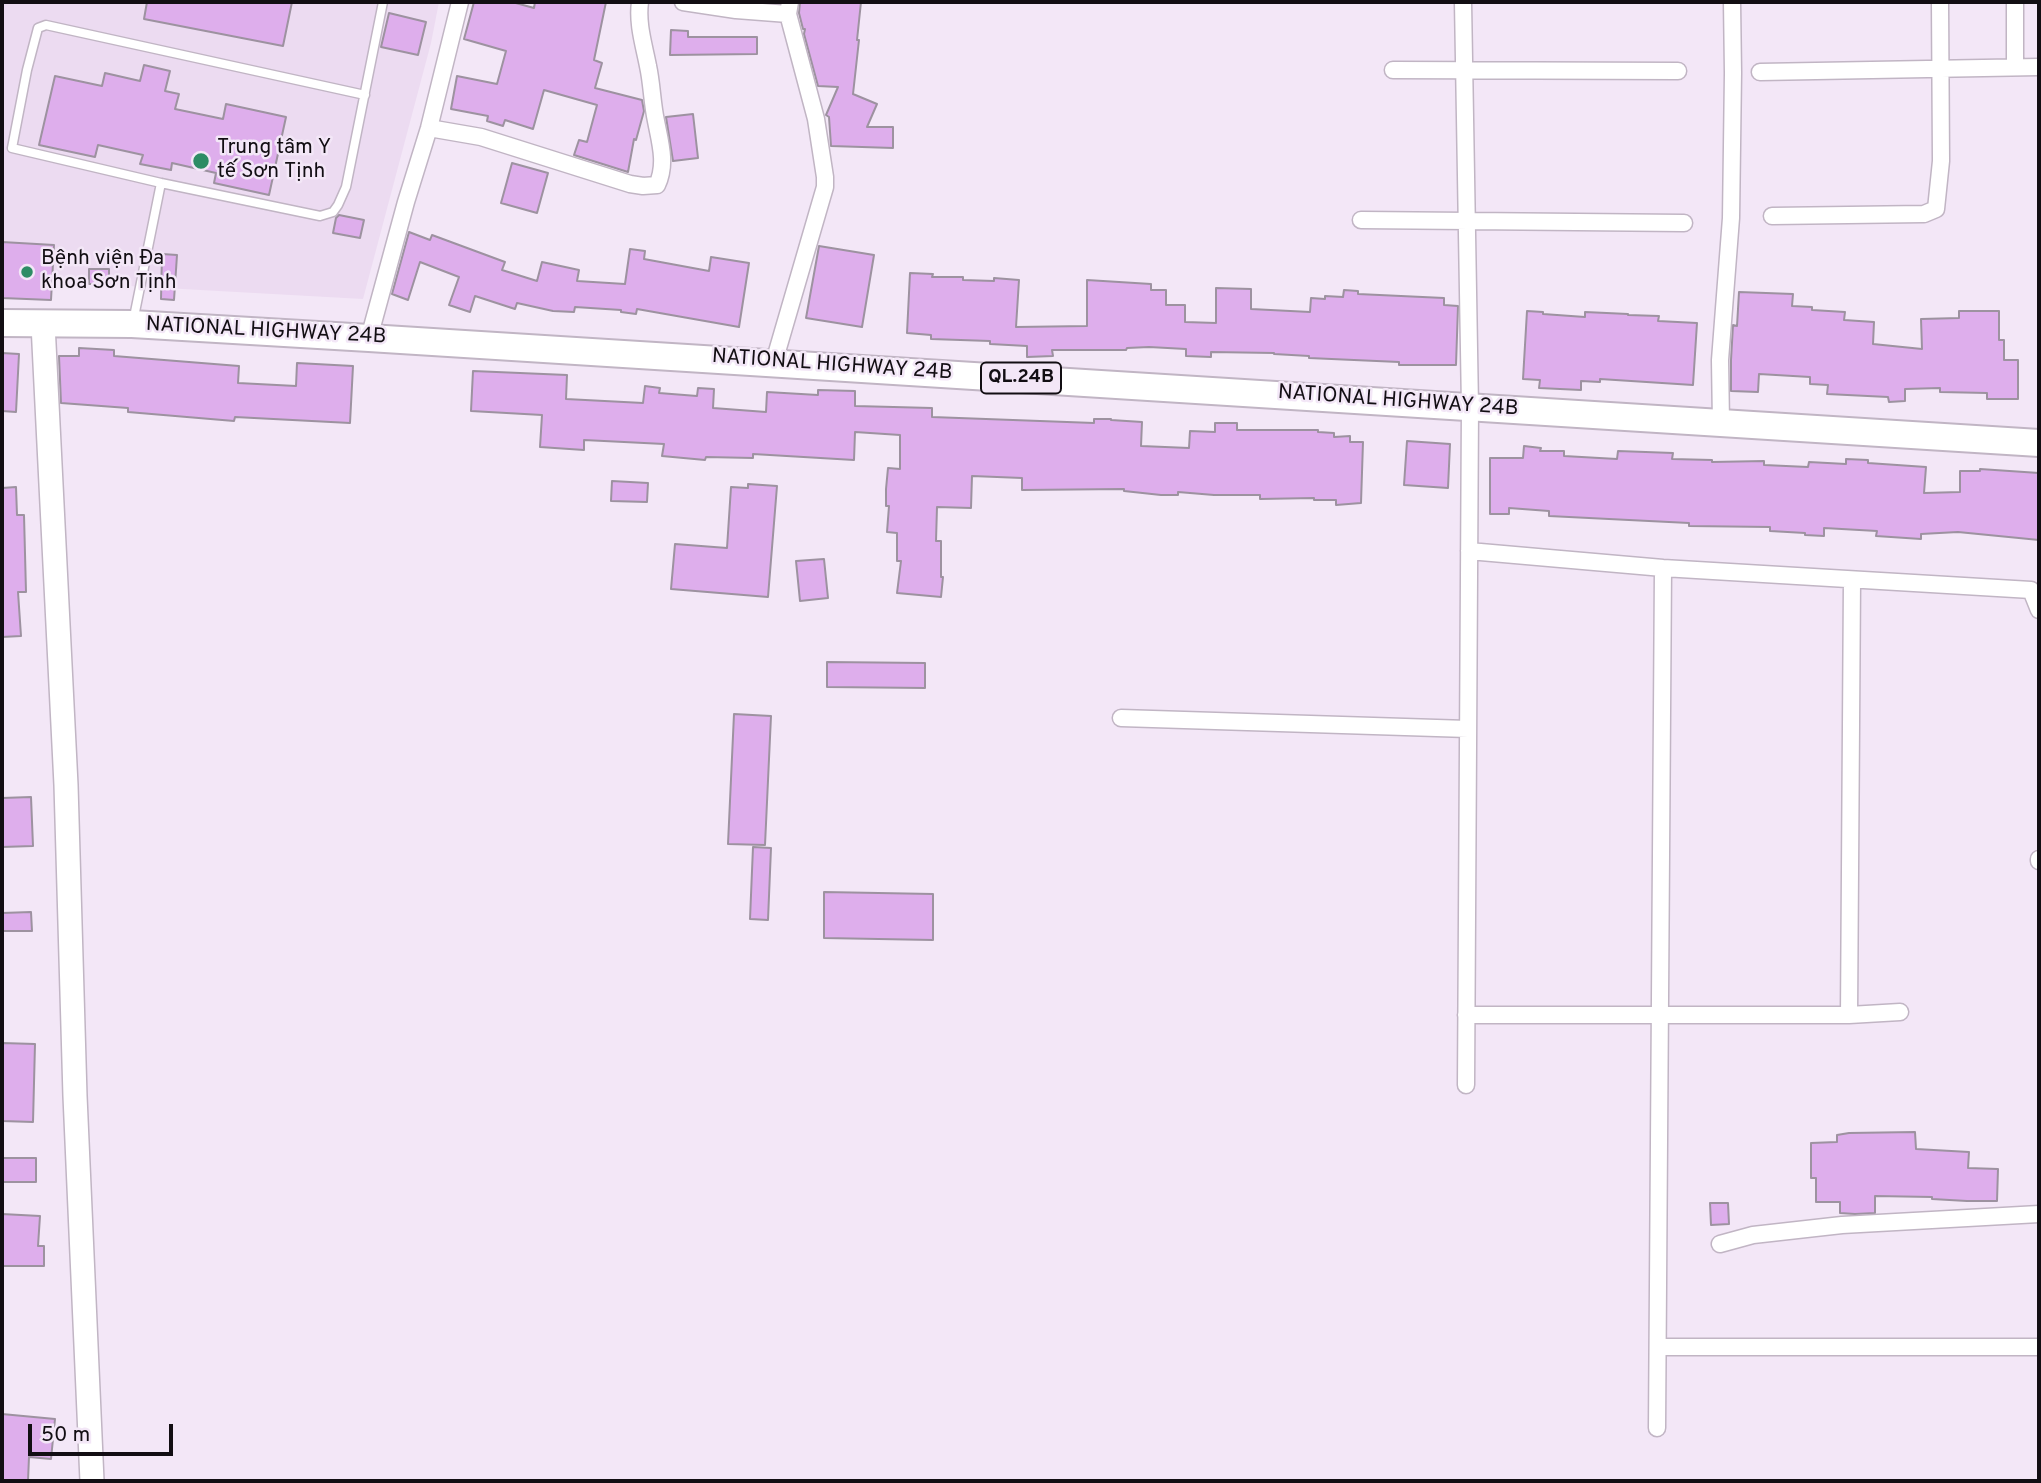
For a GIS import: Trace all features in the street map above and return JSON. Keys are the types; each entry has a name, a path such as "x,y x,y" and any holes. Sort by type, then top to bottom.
{"main road":[{"name":"NATIONAL HIGHWAY 24B","path":"2,323 132,324 2039,443"}],"street":[{"path":"369,338 429,128 460,2"},
{"path":"429,128 481,137 630,184 657,185 663,152 638,14 640,2"},
{"path":"683,2 736,10 789,8 816,119 825,187 774,362"},
{"path":"1463,2 1470,407 1466,1084"},
{"path":"1721,423 1720,360 1731,218 1732,2"},
{"path":"1772,216 1924,214 1936,209 1941,161 1940,2"},
{"path":"2015,2 2015,66"},
{"path":"1760,72 2039,67"},
{"path":"1394,70 1678,71"},
{"path":"1361,220 1684,223"},
{"path":"43,324 66,785 75,1096 92,1481"},
{"path":"1469,551 1663,568 2031,590 2039,610"},
{"path":"1657,1428 1663,568"},
{"path":"1849,1015 1852,580"},
{"path":"1121,718 1468,729"},
{"path":"1466,1015 1849,1015 1900,1012"},
{"path":"1720,1244 1753,1235 1842,1225 2039,1214"},
{"path":"1658,1347 2039,1347"}],"lane":[{"path":"365,95 46,25 38,29 12,148 320,216 333,212 346,187 365,95 383,2"},
{"path":"132,324 161,183"}],"shaded area":[{"name":"Trung tâm Y tế Sơn Tịnh","path":"2,2 439,2 431,43 363,299 2,279"}],"building":[{"path":"147,2 292,2 283,46 144,19"},
{"path":"474,2 512,2 534,8 535,2 606,2 594,60 602,63 595,88 642,100 644,111 636,140 634,139 628,172 574,155 579,140 587,142 597,105 544,90 533,129 505,120 503,126 487,121 488,116 451,109 457,76 497,84 506,51 464,39"},
{"path":"800,2 861,2 853,94 877,104 867,127 893,127 893,148 831,146 829,117 826,115 838,87 818,86 799,13"},
{"path":"389,13 426,22 418,55 381,47"},
{"path":"671,30 688,31 688,37 757,37 757,54 670,55"},
{"path":"144,65 170,71 165,91 179,94 175,109 223,119 226,104 286,117 269,195 214,183 216,173 172,163 171,170 140,164 143,155 98,145 95,157 39,145 55,76 102,86 105,73 140,81"},
{"path":"693,114 698,158 673,161 666,117"},
{"path":"512,163 548,173 537,213 501,203"},
{"path":"339,215 364,220 360,238 333,233"},
{"path":"409,232 430,240 432,235 505,262 502,270 537,281 542,262 579,270 577,281 625,284 630,249 645,251 644,259 709,271 711,257 749,263 739,327 637,309 636,314 621,310 575,307 574,312 553,311 517,303 515,309 475,296 470,312 449,305 459,277 420,262 408,300 392,294"},
{"name":"Bệnh viện Đa khoa Sơn Tịnh","path":"2,242 54,245 51,300 2,298"},
{"path":"819,246 874,255 862,327 806,318"},
{"path":"162,254 177,255 174,300 161,299"},
{"path":"89,269 109,269 109,284 89,284"},
{"path":"910,273 933,274 932,277 963,277 963,280 1019,280 1016,327 1087,326 1087,280 1151,284 1151,290 1166,290 1166,305 1185,305 1185,322 1216,323 1216,288 1251,289 1251,309 1310,312 1311,298 1343,297 1344,290 1358,291 1358,294 1444,298 1444,305 1458,306 1456,365 1399,365 1399,362 1309,358 1274,353 1211,352 1211,357 1186,356 1186,349 1149,347 1126,350 1052,350 1053,356 1027,357 1027,346 990,344 990,341 931,339 931,335 907,333"},
{"path":"1739,292 1793,294 1792,306 1845,312 1844,320 1874,322 1873,344 1922,349 1921,319 1959,318 1959,311 1999,311 1999,340 2004,340 2004,360 2018,360 2018,399 1987,399 1987,393 1940,392 1940,388 1905,389 1905,401 1889,402 1888,397 1827,394 1828,385 1810,384 1810,377 1759,374 1758,392 1731,391 1733,325 1737,326"},
{"path":"1527,311 1585,317 1585,312 1659,316 1658,321 1697,323 1693,385 1600,379 1600,382 1581,381 1581,390 1539,388 1540,380 1523,379"},
{"path":"79,348 114,350 114,356 239,366 238,383 296,386 297,363 353,366 350,423 235,417 234,421 61,403 59,356 79,356"},
{"path":"2,353 19,354 16,412 2,411"},
{"path":"473,371 567,375 566,399 643,403 645,386 660,388 659,393 697,396 698,388 714,389 713,408 766,412 767,392 818,395 818,390 855,391 855,406 932,408 932,417 1094,423 1094,419 1111,419 1142,422 1141,446 1189,448 1190,431 1215,432 1215,423 1237,423 1237,430 1318,430 1334,433 1334,437 1350,436 1350,442 1363,442 1361,503 1336,505 1336,500 1314,498 1260,499 1260,495 1178,492 1178,495 1161,495 1124,489 1022,490 1022,478 972,476 971,508 937,507 936,541 941,541 943,577 941,597 897,593 901,561 897,561 897,533 887,532 889,506 886,506 886,489 888,468 900,469 900,435 855,432 854,460 753,454 753,458 706,457 705,460 662,456 664,444 584,440 584,450 540,447 542,415 471,411"},
{"path":"1407,441 1450,444 1448,488 1404,485"},
{"path":"1524,446 1541,448 1540,451 1564,451 1564,456 1617,459 1618,451 1673,453 1672,459 1712,462 1764,461 1764,465 1808,467 1809,462 1846,464 1846,459 1868,460 1868,463 1926,467 1924,493 1960,492 1960,471 1980,469 2039,473 2039,540 1958,532 1921,534 1921,539 1876,536 1877,531 1824,528 1824,536 1805,535 1770,531 1770,527 1689,526 1689,523 1549,516 1549,511 1509,508 1509,514 1490,514 1490,458 1523,458"},
{"path":"612,481 648,483 647,502 611,501"},
{"path":"748,484 777,486 768,597 671,589 675,544 727,548 731,487 748,488"},
{"path":"16,487 17,515 24,515 26,592 18,592 21,636 2,637 2,488"},
{"path":"824,559 828,598 800,601 796,561"},
{"path":"827,662 925,663 925,688 827,687"},
{"path":"734,714 771,716 765,845 728,844"},
{"path":"31,797 33,846 2,847 2,798"},
{"path":"753,847 771,848 768,920 750,919"},
{"path":"824,892 933,894 933,940 824,938"},
{"path":"31,912 32,931 2,931 2,913"},
{"path":"2,1043 35,1044 33,1122 2,1121"},
{"path":"1915,1132 1916,1149 1969,1152 1968,1168 1998,1169 1997,1201 1875,1196 1875,1213 1855,1214 1840,1213 1840,1202 1816,1202 1816,1178 1811,1178 1811,1143 1837,1142 1837,1135 1849,1133"},
{"path":"2,1158 36,1158 36,1182 2,1182"},
{"path":"1710,1203 1728,1203 1729,1224 1711,1225"},
{"path":"2,1214 40,1216 38,1246 44,1246 44,1266 2,1266"},
{"path":"2,1414 55,1419 51,1459 29,1457 28,1481 2,1481"}],"place":[{"name":"Trung tâm Y tế Sơn Tịnh","path":"201,161"},
{"name":"Bệnh viện Đa khoa Sơn Tịnh","path":"27,272"}]}
